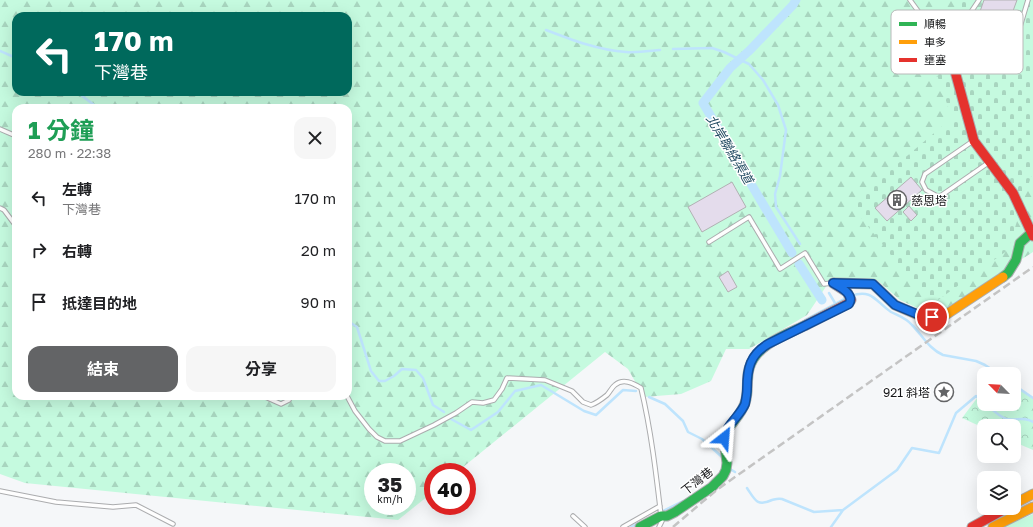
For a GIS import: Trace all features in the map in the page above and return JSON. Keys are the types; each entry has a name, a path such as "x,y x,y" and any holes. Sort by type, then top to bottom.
{"street":[{"path":"833,283 873,284 895,305 924,317 941,318 1008,273 1016,260 1020,243 1032,234 1013,193 974,141 955,74"},
{"name":"下灣巷","path":"640,527 661,516 667,516 675,512 712,487 723,476 726,467 725,434 727,429 742,410 745,403 747,396 749,367 755,354 768,344 849,304 849,296 833,283"},
{"path":"1021,500 1033,494"},
{"path":"992,527 1033,507"},
{"path":"972,527 994,515"}],"lane":[{"path":"910,0 917,10"},
{"path":"972,10 979,0"},
{"path":"1023,17 1028,0"},
{"path":"0,129 12,134"},
{"path":"974,141 925,174 922,182 926,190 938,197 989,162"},
{"path":"0,208 4,210 12,221"},
{"path":"709,242 749,217 780,269 805,253 824,284 833,283"},
{"path":"349,400 355,411 377,437 385,441 400,441 434,425 472,402 483,403 494,400 502,389 507,378 545,380 572,391 583,402 591,405 598,402 608,394 615,385 623,382 632,383 641,388 647,412 662,521 659,527"},
{"path":"272,400 281,404 289,400"},
{"path":"0,491 56,502 113,507 136,506 173,524"},
{"path":"623,527 660,506"},
{"path":"573,516 585,527"}],"green space":[{"path":"0,0 1033,0 1033,252 940,312 926,312 900,300 877,280 831,279 807,315 749,349 726,349 711,381 681,394 644,397 628,369 605,352 468,463 424,463 424,499 416,506 416,463 364,463 364,515 404,515 398,520 25,483 0,474"},
{"path":"960,0 1033,0 1033,170 1008,250 931,305 850,204 952,118 937,74 1023,74 1023,10 953,10"},
{"path":"1021,391 1033,399 1033,450 1021,445 1021,419 977,419 977,425 962,418 977,398 977,411 1021,411"},
{"path":"1033,514 1033,527 1004,527"}],"building":[{"path":"984,0 1017,0 1013,10 981,10"},
{"name":"慈恩塔","path":"911,177 922,190 887,221 875,208"},
{"path":"732,182 746,207 702,232 688,207"},
{"path":"909,206 917,215 911,221 903,212"},
{"path":"728,271 737,287 728,292 719,277"}],"waterway":[{"name":"北岸聯絡渠道","path":"792,253 703,103 730,68 750,50 796,0"},
{"path":"546,30 575,41 616,51 643,52 660,50"},
{"path":"673,49 712,48 724,52 749,64 763,80 778,105 786,130 780,176 775,194 776,207 800,244"},
{"path":"0,51 12,56"},
{"path":"82,96 93,104"},
{"name":"北岸聯絡渠道","path":"799,264 822,300"},
{"path":"829,293 835,303"},
{"path":"851,296 864,294 873,297 891,312 907,321 916,329 930,346 943,355 976,361 988,367"},
{"path":"805,320 846,298"},
{"path":"352,324 357,327 371,371 379,381 385,381 402,369 416,370 423,378 433,405 444,412"},
{"path":"451,419 471,430 498,412 515,391 541,385 584,411 596,415 623,390 636,391"},
{"path":"1021,390 1033,398"},
{"path":"831,527 843,510 897,470 912,448 939,453 956,413 976,396 977,397"},
{"path":"649,397 665,404 683,421 688,432 702,439 722,457"},
{"path":"994,411 1001,417 1007,419 1026,419 1033,422"},
{"path":"730,469 735,472"},
{"path":"747,488 754,499 763,503 782,499 814,512 843,510"},
{"path":"661,512 683,501"},
{"path":"631,527 638,523"}],"railway":[{"path":"673,527 718,489 1033,267"}],"traffic: fast":[{"path":"1003,277 1008,273 1016,260 1020,243 1031,233"},
{"path":"640,527 661,516 667,516 675,512 712,487 723,476 727,463 724,438 725,434 745,403 748,373 752,361 757,353 764,347 780,337 806,325"}],"traffic: slow":[{"path":"834,283 873,284 895,305 923,317 941,318 1003,277"},
{"path":"1021,500 1033,494"},
{"path":"993,527 1033,507"}],"traffic: jam":[{"path":"956,74 974,141 1013,193 1033,236"},
{"path":"806,325 849,303 851,300 847,292 833,283"},
{"path":"972,527 994,515"}],"place":[{"name":"慈恩塔","path":"897,200"},
{"name":"921 斜塔","path":"944,392"}],"route":[{"path":"724,438 727,429 742,410 745,403 747,396 749,367 755,354 768,344 851,302 847,292 833,283 873,284 895,305 924,317 932,317"}]}
